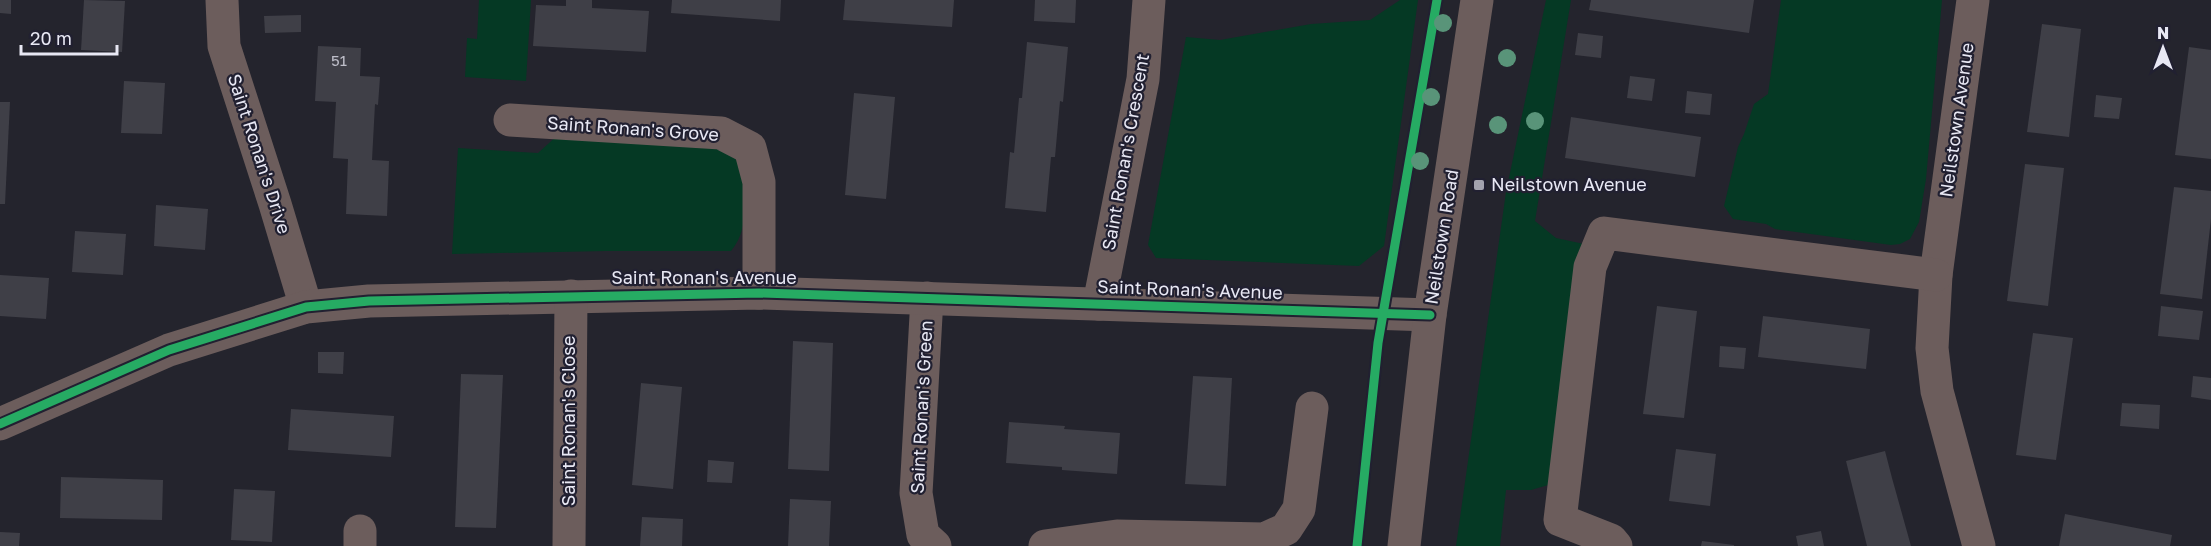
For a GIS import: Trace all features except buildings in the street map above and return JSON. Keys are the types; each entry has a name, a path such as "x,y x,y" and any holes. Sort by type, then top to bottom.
{"street":[{"name":"Saint Ronan's Drive","path":"222,0 224,46 306,307"},
{"name":"Saint Ronan's Crescent","path":"1099,304 1143,79 1149,0"},
{"name":"Neilstown Road","path":"1404,546 1430,315 1477,0"},
{"name":"Neilstown Avenue","path":"1973,0 1936,275 1932,348 1937,391 1979,546"},
{"name":"Saint Ronan's Grove","path":"510,120 721,133 750,148 759,182 759,293"},
{"path":"1616,546 1611,540 1560,520 1590,267 1604,233 1936,275"},
{"name":"Saint Ronan's Avenue","path":"0,424 169,351 306,307 369,301 759,293 1430,315"},
{"name":"Saint Ronan's Close","path":"568,546 571,296"},
{"name":"Saint Ronan's Green","path":"927,298 916,493 923,535 935,546"},
{"path":"1045,546 1117,536 1264,539 1286,530 1299,509 1312,408"}],"green space":[{"path":"479,0 531,0 526,81 465,77 467,38 477,39"},
{"path":"1400,0 1418,0 1384,246 1359,266 1156,258 1148,245 1186,37 1220,40 1311,24 1370,20"},
{"path":"1546,0 1571,0 1535,221 1556,238 1584,244 1555,483 1531,490 1506,490 1500,546 1456,546 1506,192"},
{"path":"1781,0 1942,0 1926,179 1919,222 1910,239 1891,245 1775,229 1766,224 1733,219 1724,206 1738,147 1754,104 1768,94"},
{"path":"559,134 725,147 744,169 745,212 737,242 731,251 452,254 458,148 538,153"}],"cycle path":[{"path":"1357,546 1378,343 1437,0"},
{"path":"0,424 169,350 306,307 369,301 759,293 1430,315"}],"place":[{"name":"Neilstown Avenue","path":"1479,185"}]}
